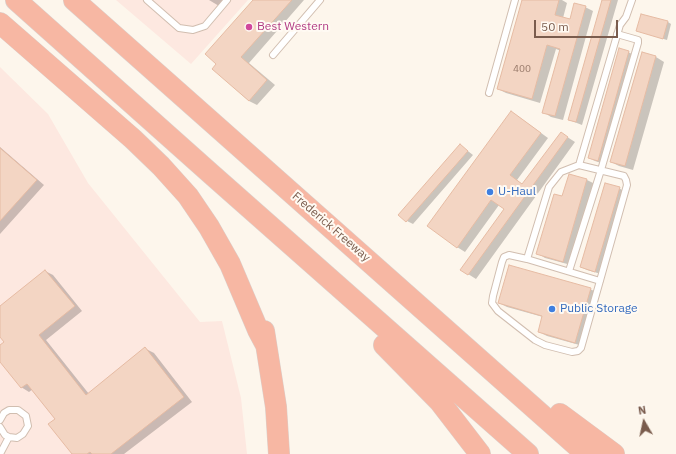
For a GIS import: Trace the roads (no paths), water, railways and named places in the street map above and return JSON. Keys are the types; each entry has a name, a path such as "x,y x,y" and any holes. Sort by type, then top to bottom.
{"highway":[{"path":"16,0 528,454"},
{"name":"Frederick Freeway","path":"74,0 455,336 586,454"},
{"path":"0,23 133,139 161,166 188,196 209,227 230,264 258,330 266,345"},
{"path":"120,91 137,123 195,190 217,224 237,263 263,330 276,407 279,454"},
{"path":"210,173 411,371 440,402 480,454"},
{"path":"455,336 614,454"}],"lane":[{"path":"147,0 179,28 193,30 205,26 227,0"},
{"path":"273,55 320,0"},
{"path":"489,93 515,0"},
{"path":"579,164 617,34 620,25 626,17 632,0"},
{"path":"569,271 601,170 638,43 638,40 617,34"},
{"path":"527,259 550,187 561,172 579,164 624,176 627,185 600,281 581,348 578,351 572,352 545,345 535,340 498,311 492,303 502,262 504,257 509,255 600,281"},
{"path":"0,420 4,412 14,409 26,416 28,426 23,434 17,438 9,437 1,431 0,427"},
{"path":"0,454 9,437"}],"place":[{"name":"Best Western","path":"249,27"},
{"name":"U-Haul","path":"490,192"},
{"name":"Public Storage","path":"552,309"}]}
